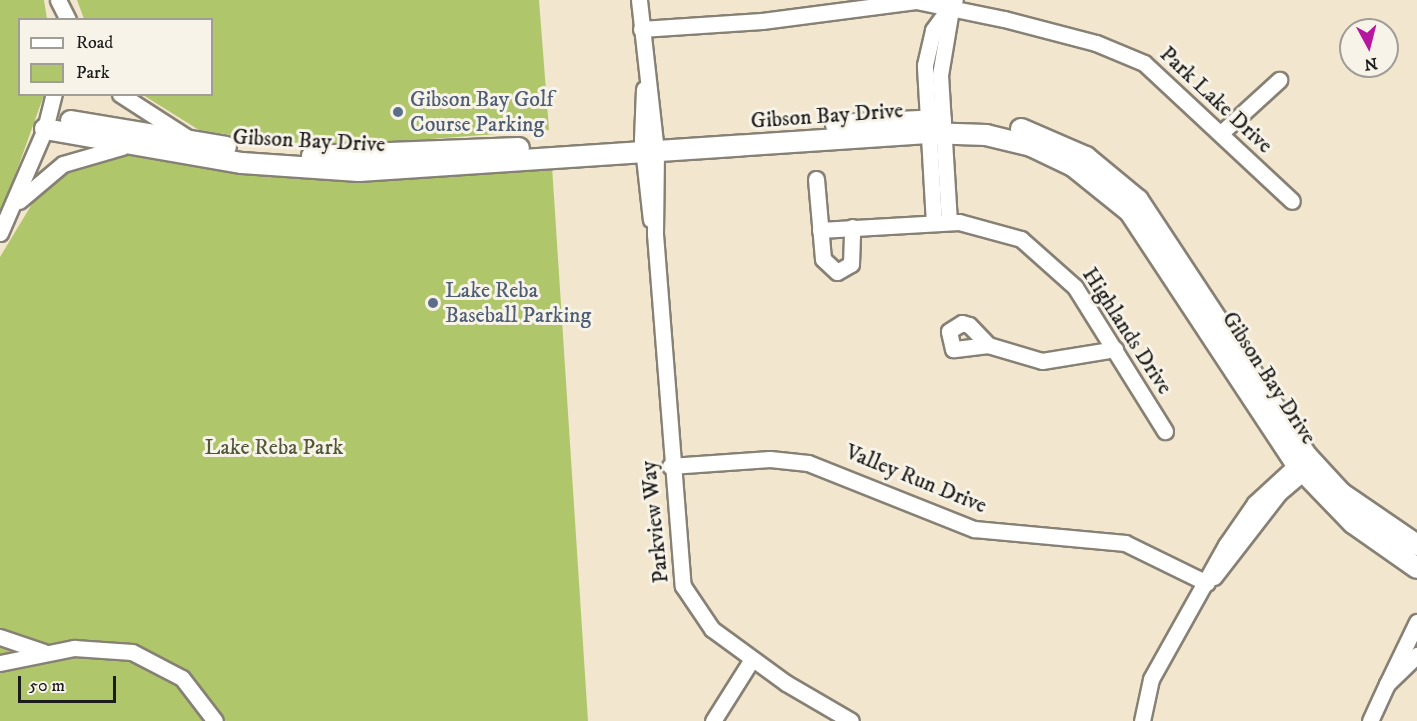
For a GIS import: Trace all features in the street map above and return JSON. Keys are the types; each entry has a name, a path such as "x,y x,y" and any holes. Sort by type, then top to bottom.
{"street":[{"path":"56,0 57,18"},
{"path":"56,0 67,18"},
{"name":"Parkview Way","path":"639,0 677,557 687,595 700,617 752,658 852,721"},
{"name":"Park Lake Drive","path":"641,29 762,21 902,1 953,3 1129,55 1158,72 1292,201"},
{"path":"941,222 935,126 942,58 953,3"},
{"path":"1221,133 1279,80"},
{"path":"0,232 47,123 54,96"},
{"path":"123,96 198,142"},
{"name":"Gibson Bay Drive","path":"47,123 198,142 326,164"},
{"name":"Gibson Bay Drive","path":"47,123 134,146 326,164 493,156 935,126 1003,125 1046,137 1086,157 1121,184 1167,238 1305,464 1353,523 1417,568"},
{"path":"11,210 63,164 93,151 134,146"},
{"path":"816,179 820,230 826,265 842,271 852,258 852,227"},
{"name":"Highlands Drive","path":"820,230 941,222 990,227 1036,248 1075,287 1165,431"},
{"path":"988,345 1042,361 1115,349"},
{"name":"Valley Run Drive","path":"670,466 770,459 808,463 974,529 1125,543 1207,583"},
{"path":"1142,721 1151,679 1255,503 1305,464"},
{"name":"Gibson Bay Drive","path":"1305,464 1360,507 1417,545"},
{"path":"1370,721 1417,622"},
{"path":"0,637 46,653"},
{"path":"0,663 46,653 104,647 146,657 182,678 215,721"},
{"path":"1387,684 1417,654"},
{"path":"713,721 752,658"}],"green space":[{"path":"0,0 44,0 47,18 18,18 18,96 44,96 0,217"},
{"path":"77,0 539,0 549,130 350,145 277,142 199,130 145,96 213,96 213,18 84,18"},
{"name":"Lake Reba Park","path":"120,154 311,178 552,166 588,721 0,721 0,257 41,189 71,168"}],"place":[{"name":"Gibson Bay Golf Course Parking","path":"398,112"},
{"name":"Lake Reba Baseball Parking","path":"433,303"}]}
